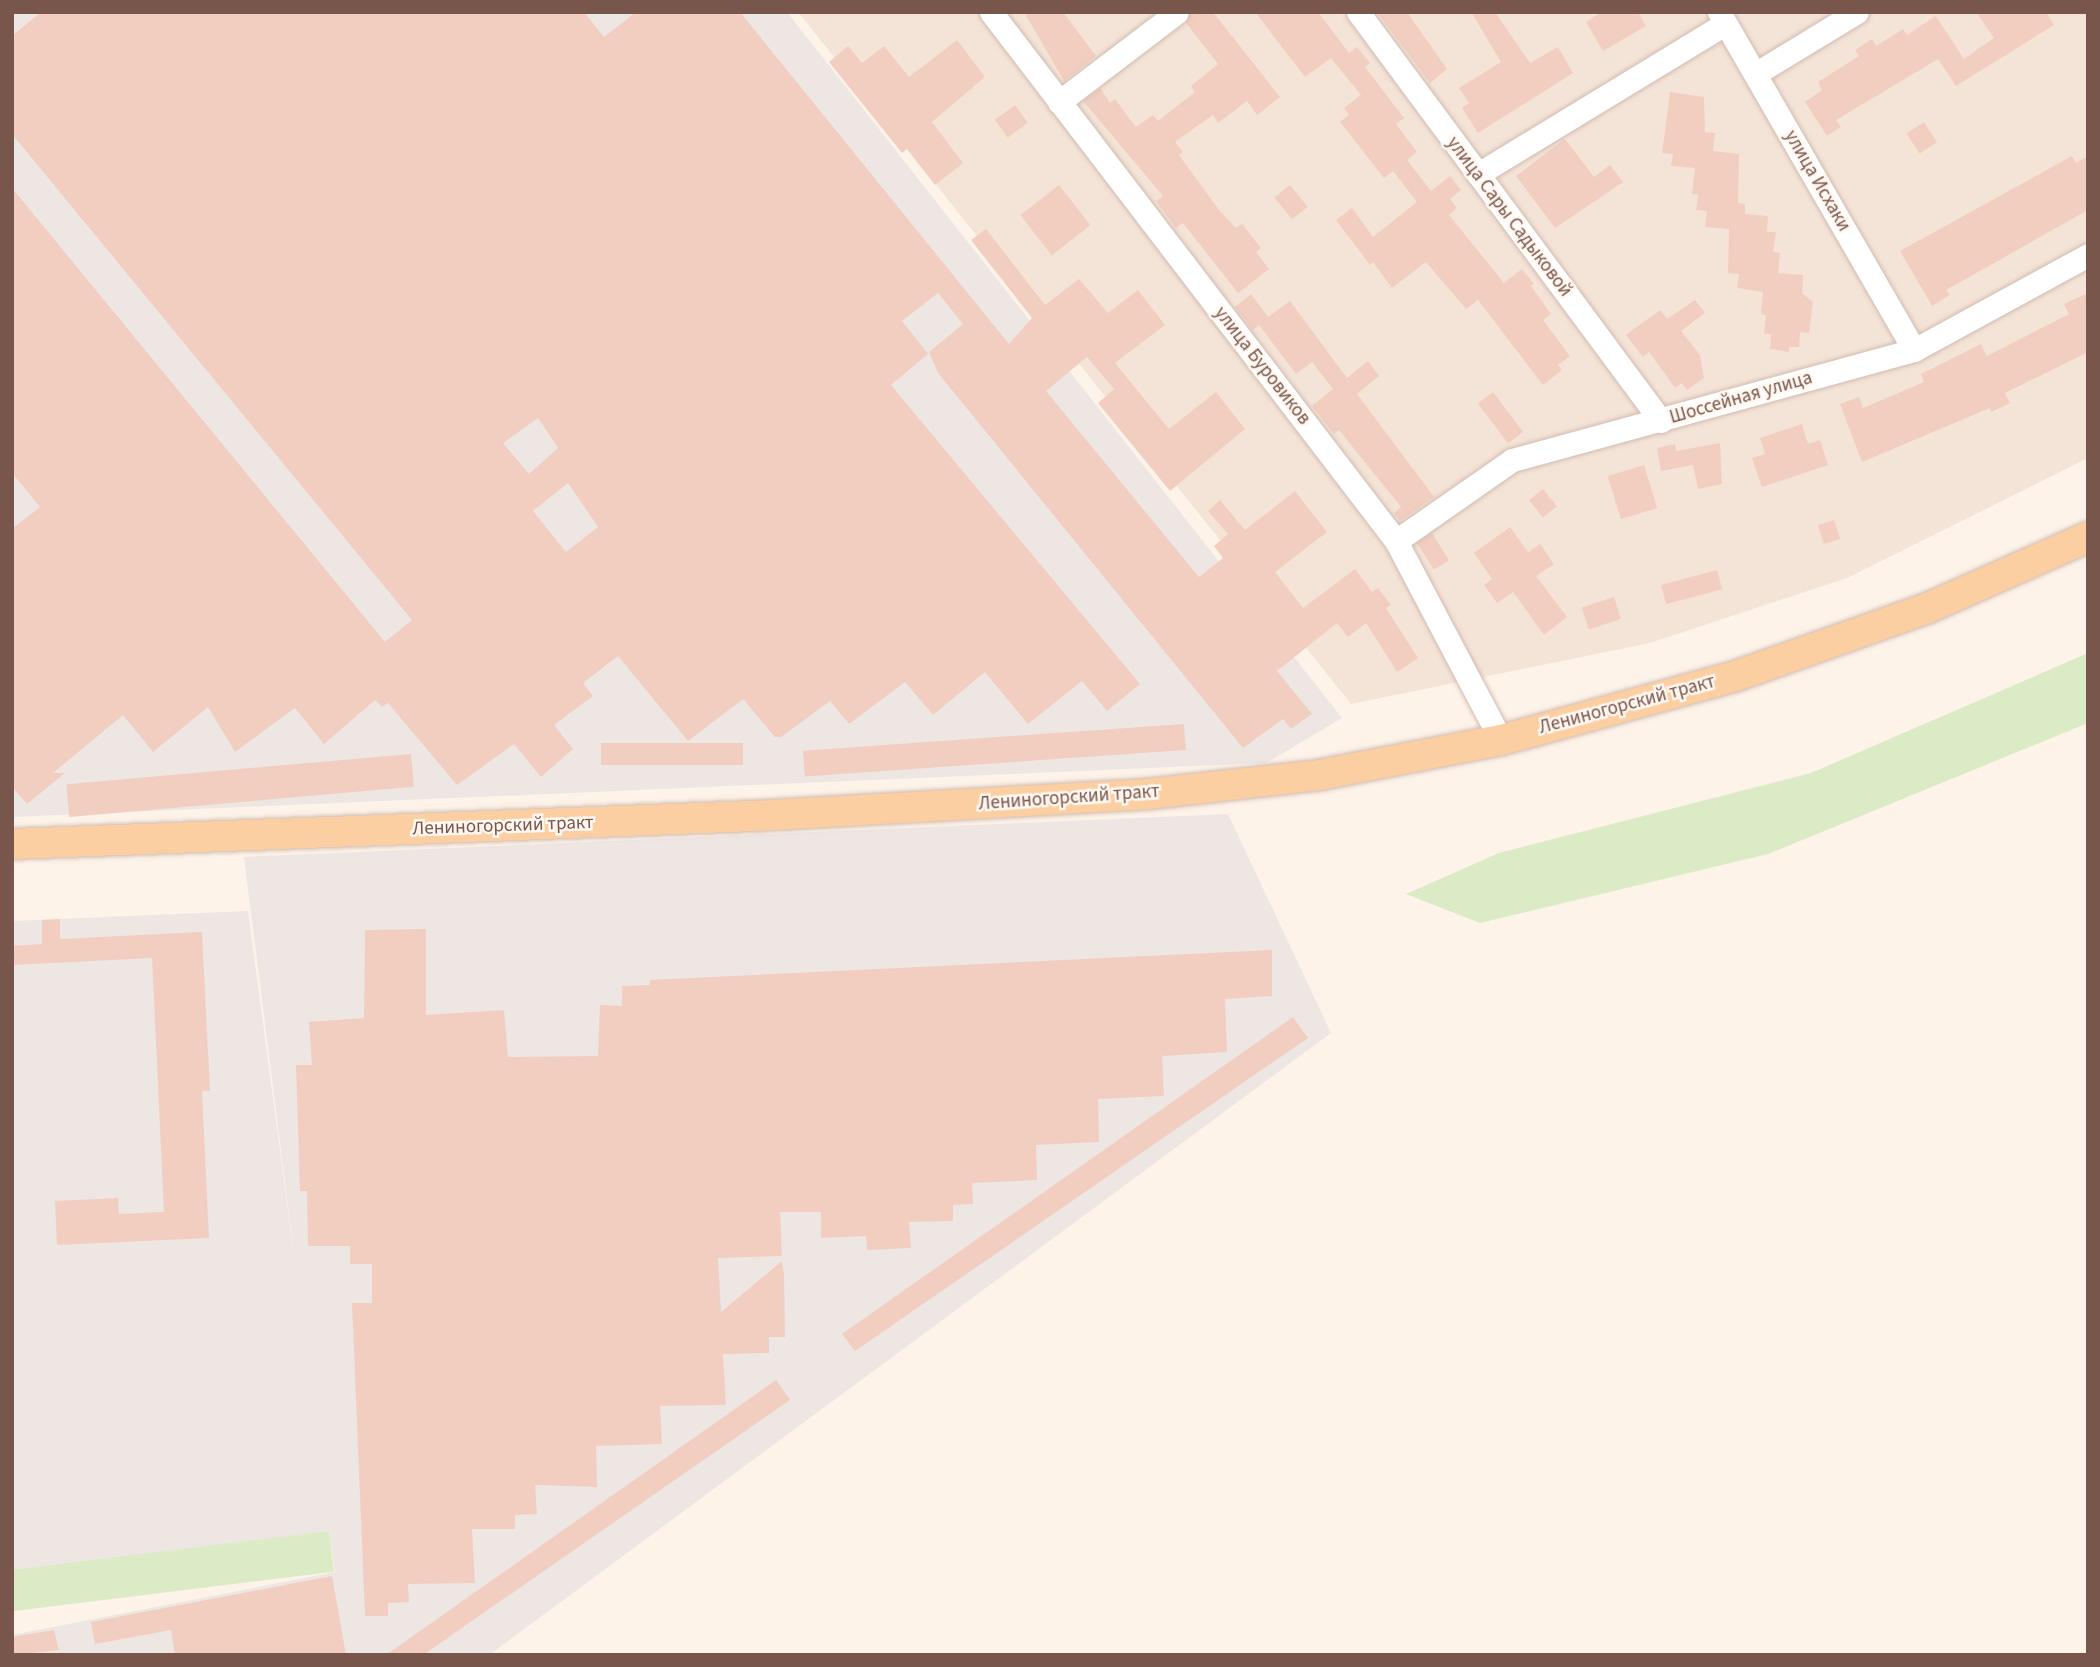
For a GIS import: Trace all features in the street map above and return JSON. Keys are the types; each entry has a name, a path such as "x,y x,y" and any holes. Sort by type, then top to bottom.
{"main road":[{"name":"Лениногорский тракт","path":"12,844 755,816 1148,794 1319,775 1501,740 1736,676 1928,608 2088,537"}],"street":[{"name":"улица Буровиков","path":"991,12 1396,541 1501,740"},
{"path":"1059,102 1177,12"},
{"name":"улица Сары Садыковой","path":"1358,12 1661,421"},
{"path":"1755,74 1857,12"},
{"path":"1478,174 1722,18"},
{"name":"улица Исхаки","path":"1722,18 1914,351"},
{"name":"Шоссейная улица","path":"1396,541 1512,460 1914,351 2088,255"}],"shaded area":[{"path":"12,12 787,12 1342,718 1266,763 12,817"},
{"path":"798,12 2088,12 2088,458 1847,578 1650,643 1351,704"},
{"path":"1228,814 1331,1033 489,1655 12,1655 12,1635 335,1572 329,1531 12,1597 12,921 248,911 297,1278 244,857"}],"green space":[{"path":"2088,653 2088,723 1768,854 1480,923 1406,894 1499,853 1811,773"},
{"path":"329,1531 334,1572 12,1611 12,1570"}],"building":[{"path":"41,12 584,12 604,37 636,12 740,12 1009,344 1032,318 971,240 986,229 1045,305 1079,279 1108,313 1138,290 1165,325 1115,363 1169,429 1216,392 1245,429 1170,491 1098,403 1114,389 1087,357 1046,391 1199,577 1223,558 1214,546 1228,534 1208,511 1220,500 1245,530 1295,491 1327,532 1275,572 1303,608 1355,569 1372,592 1378,588 1391,605 1386,608 1418,658 1397,672 1366,623 1348,637 1337,623 1277,671 1312,714 1291,729 1283,719 1243,748 938,373 929,352 963,324 938,293 902,321 928,354 891,385 1140,684 1107,711 1082,681 1028,724 985,672 933,715 905,682 849,724 830,701 781,737 775,737 743,699 688,741 618,656 583,683 593,696 554,725 573,749 541,777 514,744 457,785 388,703 382,707 375,700 324,744 295,708 235,752 208,707 153,752 123,715 53,773 65,773 27,804 12,787 12,529 40,507 12,473 12,188 385,642 412,620 12,134 12,36","holes":["538,418 558,448 529,474 503,443","568,483 598,527 566,552 533,511"]},
{"path":"1024,12 1063,12 1096,56 1064,81"},
{"path":"1191,12 1213,12 1280,97 1257,115 1247,101 1218,123 1213,115 1175,142 1183,152 1179,155 1219,210 1236,228 1242,224 1261,248 1256,252 1269,269 1238,293 1183,223 1176,228 1156,201 1163,196 1083,101 1100,88 1110,103 1115,99 1136,127 1153,115 1158,121 1195,92 1191,86 1218,64 1186,23"},
{"path":"1255,12 1318,12 1349,53 1357,47 1370,63 1365,67 1404,118 1396,124 1417,152 1407,160 1431,191 1450,176 1461,190 1450,199 1457,208 1449,215 1504,283 1522,269 1534,284 1531,286 1551,314 1543,320 1570,356 1558,365 1562,370 1543,385 1478,300 1466,309 1426,262 1392,288 1373,262 1370,265 1336,220 1352,208 1373,237 1417,202 1393,171 1384,178 1340,122 1349,115 1344,108 1361,95 1331,58 1305,77"},
{"path":"1377,12 1407,12 1447,69 1430,83"},
{"path":"1471,12 1495,12 1530,63 1558,47 1573,73 1478,133 1462,108 1469,103 1459,88 1501,62"},
{"path":"1602,12 1638,12 1646,26 1603,51 1586,22"},
{"path":"1976,12 2046,12 2054,25 1956,86 1938,59 1836,120 1841,127 1827,136 1805,102 1822,90 1818,82 1859,56 1855,50 1872,39 1876,46 1903,29 1907,35 1936,16 1964,59 1994,38"},
{"path":"957,40 985,77 932,122 963,163 935,185 907,149 902,153 829,62 848,46 862,63 884,46 909,77"},
{"path":"1670,92 1704,97 1705,132 1715,133 1713,151 1739,154 1738,203 1745,204 1745,214 1768,216 1767,232 1776,232 1773,252 1780,253 1778,273 1803,275 1802,293 1813,302 1809,333 1800,332 1799,347 1789,347 1789,352 1770,349 1771,334 1764,334 1766,315 1761,314 1763,292 1737,288 1739,274 1728,273 1729,229 1705,227 1707,211 1696,210 1698,195 1692,194 1695,168 1671,166 1673,154 1662,153"},
{"path":"1015,105 1028,123 1008,137 995,120"},
{"path":"1924,122 1937,142 1919,154 1906,133"},
{"path":"1565,139 1594,177 1610,165 1623,182 1555,228 1516,176"},
{"path":"2072,156 2076,163 2088,156 2088,210 1946,290 1950,295 1932,306 1900,251"},
{"path":"1059,185 1090,225 1052,255 1020,215"},
{"path":"1290,185 1308,207 1292,219 1274,198"},
{"path":"2088,293 2088,352 2005,393 2010,403 1991,412 1990,408 1862,462 1840,404 1859,397 1863,408 1924,382 1921,374 1981,344 1987,356 2069,314 2064,304"},
{"path":"1251,294 1268,317 1290,301 1347,378 1368,361 1379,376 1357,394 1434,497 1400,521 1394,513 1401,507 1339,430 1334,434 1312,406 1333,389 1312,362 1296,374 1259,325 1253,330 1235,307"},
{"path":"1695,300 1705,313 1681,331 1700,355 1704,378 1687,390 1682,383 1675,388 1649,352 1643,357 1626,335 1660,310 1667,319"},
{"path":"1493,392 1523,432 1508,443 1478,403"},
{"path":"1802,424 1808,444 1820,440 1828,465 1762,487 1752,458 1765,454 1760,438"},
{"path":"1720,443 1722,484 1698,489 1693,465 1661,471 1657,448 1675,444 1676,451"},
{"path":"1644,465 1657,508 1621,519 1608,476"},
{"path":"1543,489 1557,506 1543,517 1529,500"},
{"path":"1834,520 1840,539 1824,544 1818,525"},
{"path":"1510,527 1528,552 1540,544 1554,564 1536,576 1567,617 1544,635 1513,592 1497,603 1484,585 1492,579 1474,553"},
{"path":"1432,533 1449,560 1434,570 1417,543"},
{"path":"1717,570 1722,589 1666,604 1661,585"},
{"path":"1614,597 1621,619 1589,629 1582,608"},
{"path":"1184,724 1186,750 805,777 803,751"},
{"path":"601,743 743,743 743,765 601,765"},
{"path":"411,754 414,787 69,817 66,784"},
{"path":"60,919 60,939 202,932 210,1091 202,1091 209,1238 57,1245 55,1201 118,1198 119,1214 164,1212 152,958 12,965 12,946 42,944 42,920"},
{"path":"426,929 426,1015 504,1010 508,1057 598,1056 600,1005 622,1006 622,986 650,985 650,980 1272,950 1272,996 1225,999 1227,1052 1162,1056 1164,1096 1098,1099 1099,1142 1036,1145 1037,1180 972,1183 973,1204 953,1205 953,1221 909,1222 911,1248 867,1250 866,1236 821,1238 821,1212 780,1212 782,1256 718,1258 721,1312 782,1261 784,1275 785,1337 769,1337 769,1353 723,1354 726,1405 660,1406 662,1444 596,1446 597,1487 535,1485 537,1514 515,1515 515,1529 472,1529 475,1583 408,1584 409,1602 388,1603 388,1616 365,1616 352,1303 372,1303 372,1264 350,1264 350,1246 308,1246 307,1191 300,1191 296,1065 312,1065 309,1022 364,1018 365,930"},
{"path":"1293,1017 1308,1038 855,1351 842,1334"},
{"path":"776,1380 790,1400 423,1655 386,1655"},
{"path":"332,1576 346,1655 175,1655 171,1630 95,1644 91,1622"},
{"path":"54,1630 59,1650 12,1655 12,1637"}]}
